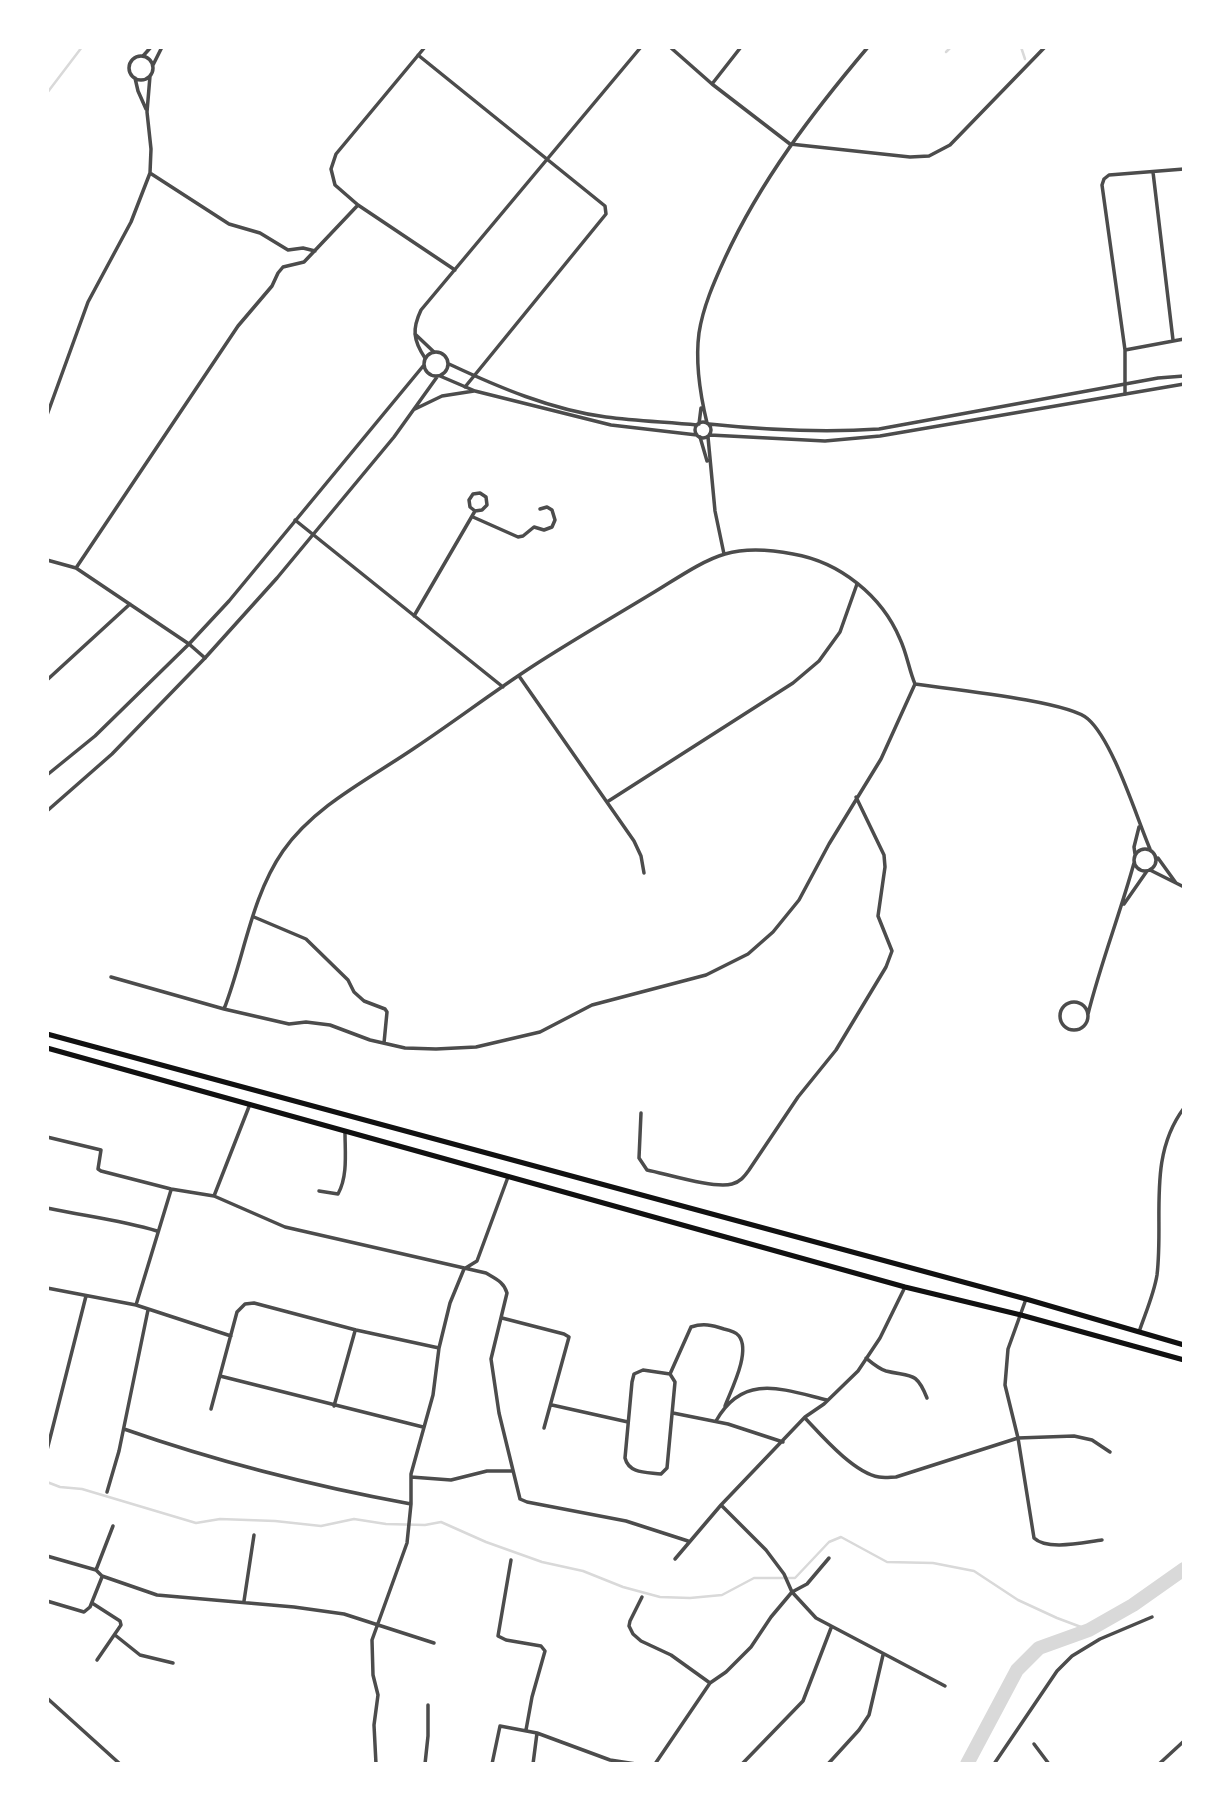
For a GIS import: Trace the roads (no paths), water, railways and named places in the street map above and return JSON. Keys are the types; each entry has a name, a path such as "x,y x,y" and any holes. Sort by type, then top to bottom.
{"highway":[{"path":"47,1034 1026,1299 1184,1345"},
{"path":"47,1048 905,1287 1021,1315 1184,1360"},
{"path":"149,1076 153,1062"}],"street":[{"path":"147,112 135,78 130,72 130,64 151,47"},
{"path":"47,415 88,302 131,222 150,173 151,149 147,112 150,76 162,47"},
{"path":"425,47 336,154 331,169 335,185 358,205 455,270"},
{"path":"47,775 95,736 229,601 424,365 425,358 413,333 421,310 641,47"},
{"path":"670,47 712,84 790,144 910,157 935,153 950,145 1045,47"},
{"path":"712,84 741,47"},
{"path":"709,467 698,436 701,405 699,341 708,297 736,234 790,144 869,47"},
{"path":"418,55 605,205 606,214 464,387"},
{"path":"143,56 153,65"},
{"path":"135,78 142,80 150,76"},
{"path":"1125,394 1125,350 1102,185 1109,175 1184,169"},
{"path":"1153,172 1174,340"},
{"path":"150,173 229,224 260,233 288,250 303,248 315,251"},
{"path":"76,568 238,326 272,286 283,267 304,262 358,205"},
{"path":"413,333 433,352 443,353 449,364 473,377 540,401 588,414 762,430 834,432 879,429 1184,376"},
{"path":"1125,350 1184,339"},
{"path":"425,358 433,352"},
{"path":"47,811 112,754 205,658 277,578 394,436 439,376 447,371 449,364"},
{"path":"424,365 430,375 475,391 611,425 698,436 825,441 880,436 1184,384"},
{"path":"413,410 442,396 475,391"},
{"path":"701,405 711,430 709,467 724,554"},
{"path":"480,493 486,497 487,505 482,510 475,511 470,507 469,500 473,494 480,493"},
{"path":"473,517 518,537 534,527 544,530 552,527 555,520 552,510 540,509"},
{"path":"414,616 475,511"},
{"path":"295,520 503,687"},
{"path":"111,977 224,1009 289,1024 306,1022 330,1025 405,1048 476,1047 540,1032 592,1005 706,975 748,954 773,932 799,900 856,797 881,759 915,684 904,648 885,609 868,591 830,567 795,554 760,551 724,554 606,621 519,676 318,814 283,850 265,883 224,1009"},
{"path":"48,560 76,568 189,644 205,658"},
{"path":"607,802 781,691 819,661 840,632 857,584"},
{"path":"47,680 130,604"},
{"path":"519,676 634,841 641,856 644,873"},
{"path":"915,684 1055,705 1082,714 1096,727 1121,776 1150,849 1178,884"},
{"path":"641,1112 639,1158 648,1170 715,1184 734,1184 742,1180 798,1097 836,1050 886,967 891,951 878,916 885,867 884,855 856,797"},
{"path":"1088,1014 1082,1004 1072,1002 1062,1008 1060,1019 1066,1028 1076,1031 1086,1025 1099,971 1134,863 1134,847 1140,825"},
{"path":"1135,854 1142,848 1150,849"},
{"path":"1122,906 1157,862 1156,856"},
{"path":"1134,863 1142,871 1149,871 1184,887"},
{"path":"254,917 306,939 348,980 354,992 364,1001 385,1009 384,1043"},
{"path":"214,1196 251,1103"},
{"path":"1138,1333 1157,1277 1161,1161 1170,1131 1184,1108"},
{"path":"319,1191 338,1194 341,1188 345,1130"},
{"path":"47,1138 101,1150 98,1169 101,1171 171,1189 214,1196 285,1227 486,1273 505,1285 508,1293 491,1359 499,1413 520,1499 626,1521 688,1541"},
{"path":"376,1764 374,1724 378,1695 371,1658 372,1640 403,1557 411,1504 411,1477 433,1395 439,1348 450,1303 464,1269 477,1261 509,1175"},
{"path":"136,1305 171,1189"},
{"path":"47,1208 84,1217 115,1220 157,1231"},
{"path":"675,1559 688,1541 805,1417 858,1371 880,1338 905,1287"},
{"path":"47,1288 136,1305 232,1336"},
{"path":"47,1450 86,1296"},
{"path":"1026,1299 1009,1349 1005,1385 1018,1438 1034,1538 1049,1545 1102,1540"},
{"path":"211,1409 237,1312 245,1304 254,1303 356,1330 439,1348"},
{"path":"107,1492 124,1429 149,1309"},
{"path":"502,1318 569,1337 544,1429"},
{"path":"670,1374 691,1326 709,1324 739,1336 742,1344 741,1363 725,1406 716,1421"},
{"path":"334,1406 356,1330"},
{"path":"866,1358 886,1371 911,1375 926,1398"},
{"path":"643,1370 670,1374 675,1382 673,1413 667,1468 661,1474 632,1470 627,1466 625,1458 634,1374 643,1370"},
{"path":"220,1376 424,1427"},
{"path":"725,1406 745,1391 761,1388 775,1388 827,1400"},
{"path":"552,1405 629,1422"},
{"path":"673,1413 716,1421 783,1442"},
{"path":"805,1417 830,1445 860,1468 877,1477 896,1477 1018,1438 1074,1436 1092,1440 1110,1452"},
{"path":"124,1429 190,1452 310,1484 411,1504"},
{"path":"411,1477 451,1480 486,1471 512,1471"},
{"path":"721,1505 766,1550 784,1574 792,1592 809,1612 831,1628 944,1686"},
{"path":"96,1570 113,1526"},
{"path":"244,1601 254,1535"},
{"path":"47,1556 96,1570 103,1576 157,1595 244,1601 344,1614 434,1643"},
{"path":"655,1764 710,1683 726,1672 751,1647 792,1592 807,1584 829,1558"},
{"path":"511,1560 498,1636 541,1646 545,1651 526,1730"},
{"path":"47,1601 84,1612 92,1603 103,1576"},
{"path":"642,1597 630,1621 633,1634 671,1655 710,1683"},
{"path":"92,1603 120,1621 121,1625 97,1660"},
{"path":"994,1764 1057,1671 1072,1656 1100,1639 1152,1617"},
{"path":"742,1764 803,1701 831,1628"},
{"path":"115,1635 140,1655 173,1663"},
{"path":"828,1764 869,1715 883,1655"},
{"path":"47,1698 120,1764"},
{"path":"425,1764 428,1705"},
{"path":"492,1764 500,1726 537,1732 610,1762 636,1764"},
{"path":"533,1764 537,1732"},
{"path":"1159,1764 1184,1741"},
{"path":"1034,1744 1049,1764"}],"waterway":[{"path":"47,93 82,47"},
{"path":"946,52 951,47"},
{"path":"1021,47 1025,59"},
{"path":"47,1482 60,1487 82,1489 196,1523 220,1519 321,1526 354,1519 386,1524 425,1525 441,1522 542,1562 583,1571 623,1587 660,1597 722,1595 754,1578 795,1578 829,1542 841,1537 887,1562 933,1563 974,1571 1018,1600 1089,1630"},
{"path":"967,1764 1017,1670 1039,1648 1089,1630 1133,1605 1184,1569"}]}
